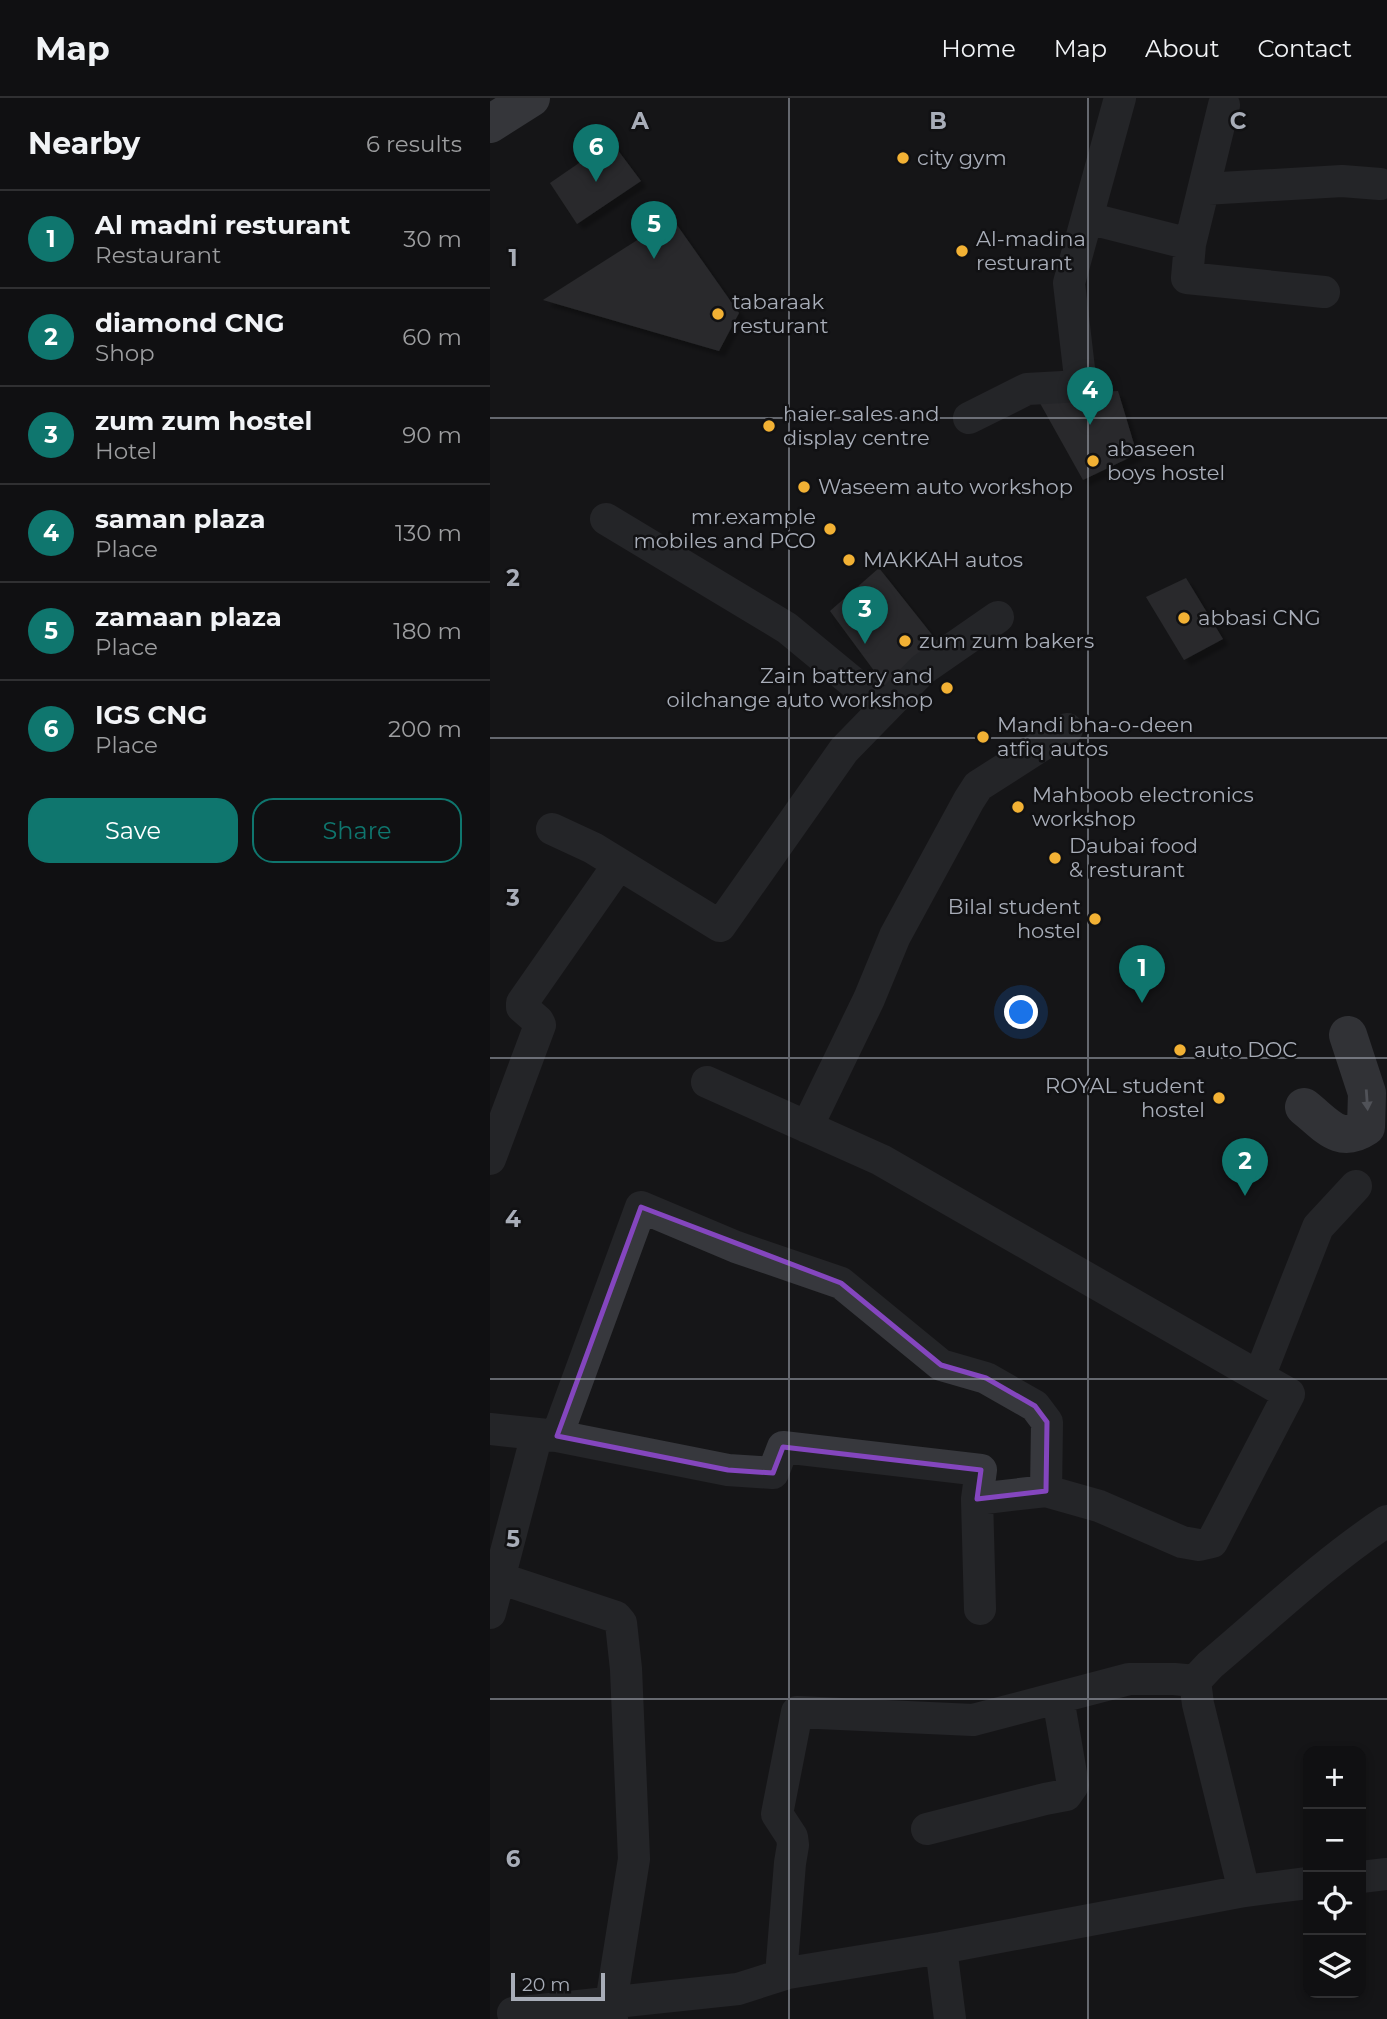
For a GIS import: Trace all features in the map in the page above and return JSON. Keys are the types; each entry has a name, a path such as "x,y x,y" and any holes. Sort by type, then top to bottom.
{"highway":[{"path":"490,124 531,98"}],"main road":[{"path":"1304,1107 1340,1135 1354,1135 1366,1127 1367,1093 1348,1035"}],"street":[{"path":"969,418 1027,389 1081,386 1069,283 1120,98"},
{"path":"1224,106 1190,244 1187,278 1324,292"},
{"path":"1204,189 1342,181 1381,184"},
{"path":"1087,218 1190,244"},
{"path":"606,519 787,628 884,708"},
{"path":"552,829 593,848 720,926 844,750 923,670 998,617"},
{"path":"807,1127 869,999 895,936 978,786 1067,729"},
{"path":"490,1159 540,1025 522,1007 522,1003 619,864"},
{"path":"707,1082 881,1160 1289,1394 1212,1542 1199,1545 1182,1542 1099,1506 1046,1491 978,1499"},
{"path":"1259,1377 1318,1227 1356,1186"},
{"path":"490,1614 499,1578 547,1435 641,1207 736,1247 841,1283 941,1365 986,1378 1035,1406 1047,1422 1046,1491"},
{"path":"490,1429 547,1435 728,1471 773,1473 783,1447 981,1471 978,1499 980,1609"},
{"path":"1195,1681 1280,1606 1368,1533 1387,1521"},
{"path":"499,1578 616,1617 621,1623 626,1669 634,1859 611,2011"},
{"path":"782,1975 793,1845 792,1837 777,1814 797,1712 973,1720 1129,1679 1195,1681"},
{"path":"1195,1681 1198,1704 1244,1891"},
{"path":"927,1829 1066,1795 1073,1786 1058,1698"},
{"path":"1366,1876 1387,1874"},
{"path":"513,2013 611,2011 738,1989 782,1975 1244,1891 1303,1884"},
{"path":"941,1948 950,2019"}],"highlighted area":[{"path":"641,1207 841,1283 941,1365 986,1378 1035,1406 1047,1422 1046,1491 977,1499 981,1470 783,1447 773,1473 728,1470 557,1436"}],"building":[{"path":"611,141 641,181 577,224 550,183"},
{"path":"672,218 739,313 719,351 543,300"},
{"path":"1118,391 1137,454 1083,480 1036,396"},
{"path":"879,568 937,641 889,691 830,611"},
{"name":"abbasi CNG","path":"1186,578 1223,639 1184,660 1146,597"}],"place":[{"name":"city gym","path":"903,158"},
{"name":"IGS CNG","path":"596,182"},
{"name":"Al-madina resturant","path":"962,251"},
{"name":"zamaan plaza","path":"654,259"},
{"name":"tabaraak resturant","path":"718,314"},
{"name":"saman plaza","path":"1090,425"},
{"name":"haier sales and display centre","path":"769,426"},
{"name":"abaseen boys hostel","path":"1093,461"},
{"name":"Waseem auto workshop","path":"804,487"},
{"name":"mr.example mobiles and PCO","path":"830,529"},
{"name":"MAKKAH autos","path":"849,560"},
{"name":"abbasi CNG","path":"1184,618"},
{"name":"zum zum bakers","path":"905,641"},
{"name":"zum zum hostel","path":"865,644"},
{"name":"Zain battery and oilchange auto workshop","path":"947,688"},
{"name":"Mandi bha-o-deen atfiq autos","path":"983,737"},
{"name":"Mahboob electronics workshop","path":"1018,807"},
{"name":"Daubai food & resturant","path":"1055,858"},
{"name":"Bilal student hostel","path":"1095,919"},
{"name":"Al madni resturant","path":"1142,1003"},
{"name":"auto DOC","path":"1180,1050"},
{"name":"ROYAL student hostel","path":"1219,1098"},
{"name":"diamond CNG","path":"1245,1196"}]}
